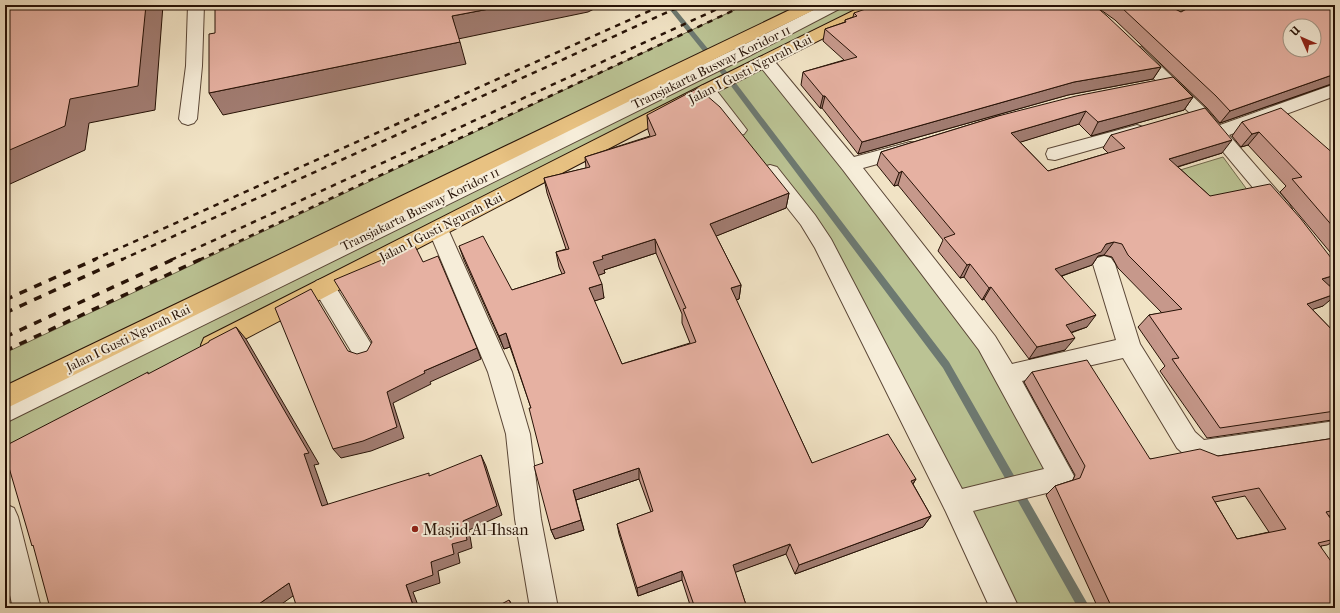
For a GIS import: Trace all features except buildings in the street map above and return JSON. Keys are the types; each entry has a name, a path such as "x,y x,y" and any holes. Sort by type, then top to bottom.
{"main road":[{"path":"739,48 812,5"},
{"name":"Jalan I Gusti Ngurah Rai","path":"5,398 706,77 757,65 877,5"},
{"name":"Jalan I Gusti Ngurah Rai","path":"197,353 438,228 706,77"}],"street":[{"path":"188,119 194,66 196,5"},
{"name":"Transjakarta Busway Koridor 11","path":"5,412 706,77 739,48 835,5"},
{"path":"1182,5 1200,10 1220,5"},
{"path":"1124,40 1168,83 1192,115 1217,133 1291,220"},
{"path":"757,65 850,164 987,343 1061,476 1055,479 959,502"},
{"path":"706,77 755,152 808,220 824,245 959,502 1006,608"},
{"path":"1145,87 1168,83"},
{"path":"1217,133 1335,90"},
{"path":"1055,154 1154,126"},
{"path":"850,164 924,144"},
{"path":"438,228 500,372 518,434 528,519 544,608"},
{"path":"1104,264 1129,347 1186,440 1195,448 1205,452 1335,432"},
{"path":"324,287 365,354"},
{"path":"1006,375 1129,347"},
{"path":"5,517 27,608"}],"green space":[{"path":"745,5 811,5 5,398 5,353"},
{"path":"833,5 877,5 765,61 1006,375 1055,479 1015,488 1083,608 1005,608 819,239 707,90 5,451 5,413"},
{"path":"1223,157 1251,195 1200,206 1167,174"}],"waterway":[{"path":"669,5 730,80 946,365 1084,608"}],"railway":[{"path":"93,260 663,5"},
{"path":"121,260 683,5"},
{"path":"171,260 726,5"},
{"path":"199,260 745,5"},
{"path":"5,300 96,259"},
{"path":"5,313 123,259"},
{"path":"5,337 174,259"},
{"path":"5,351 201,259"}],"place":[{"name":"Masjid Al-Ihsan","path":"415,529"}]}
